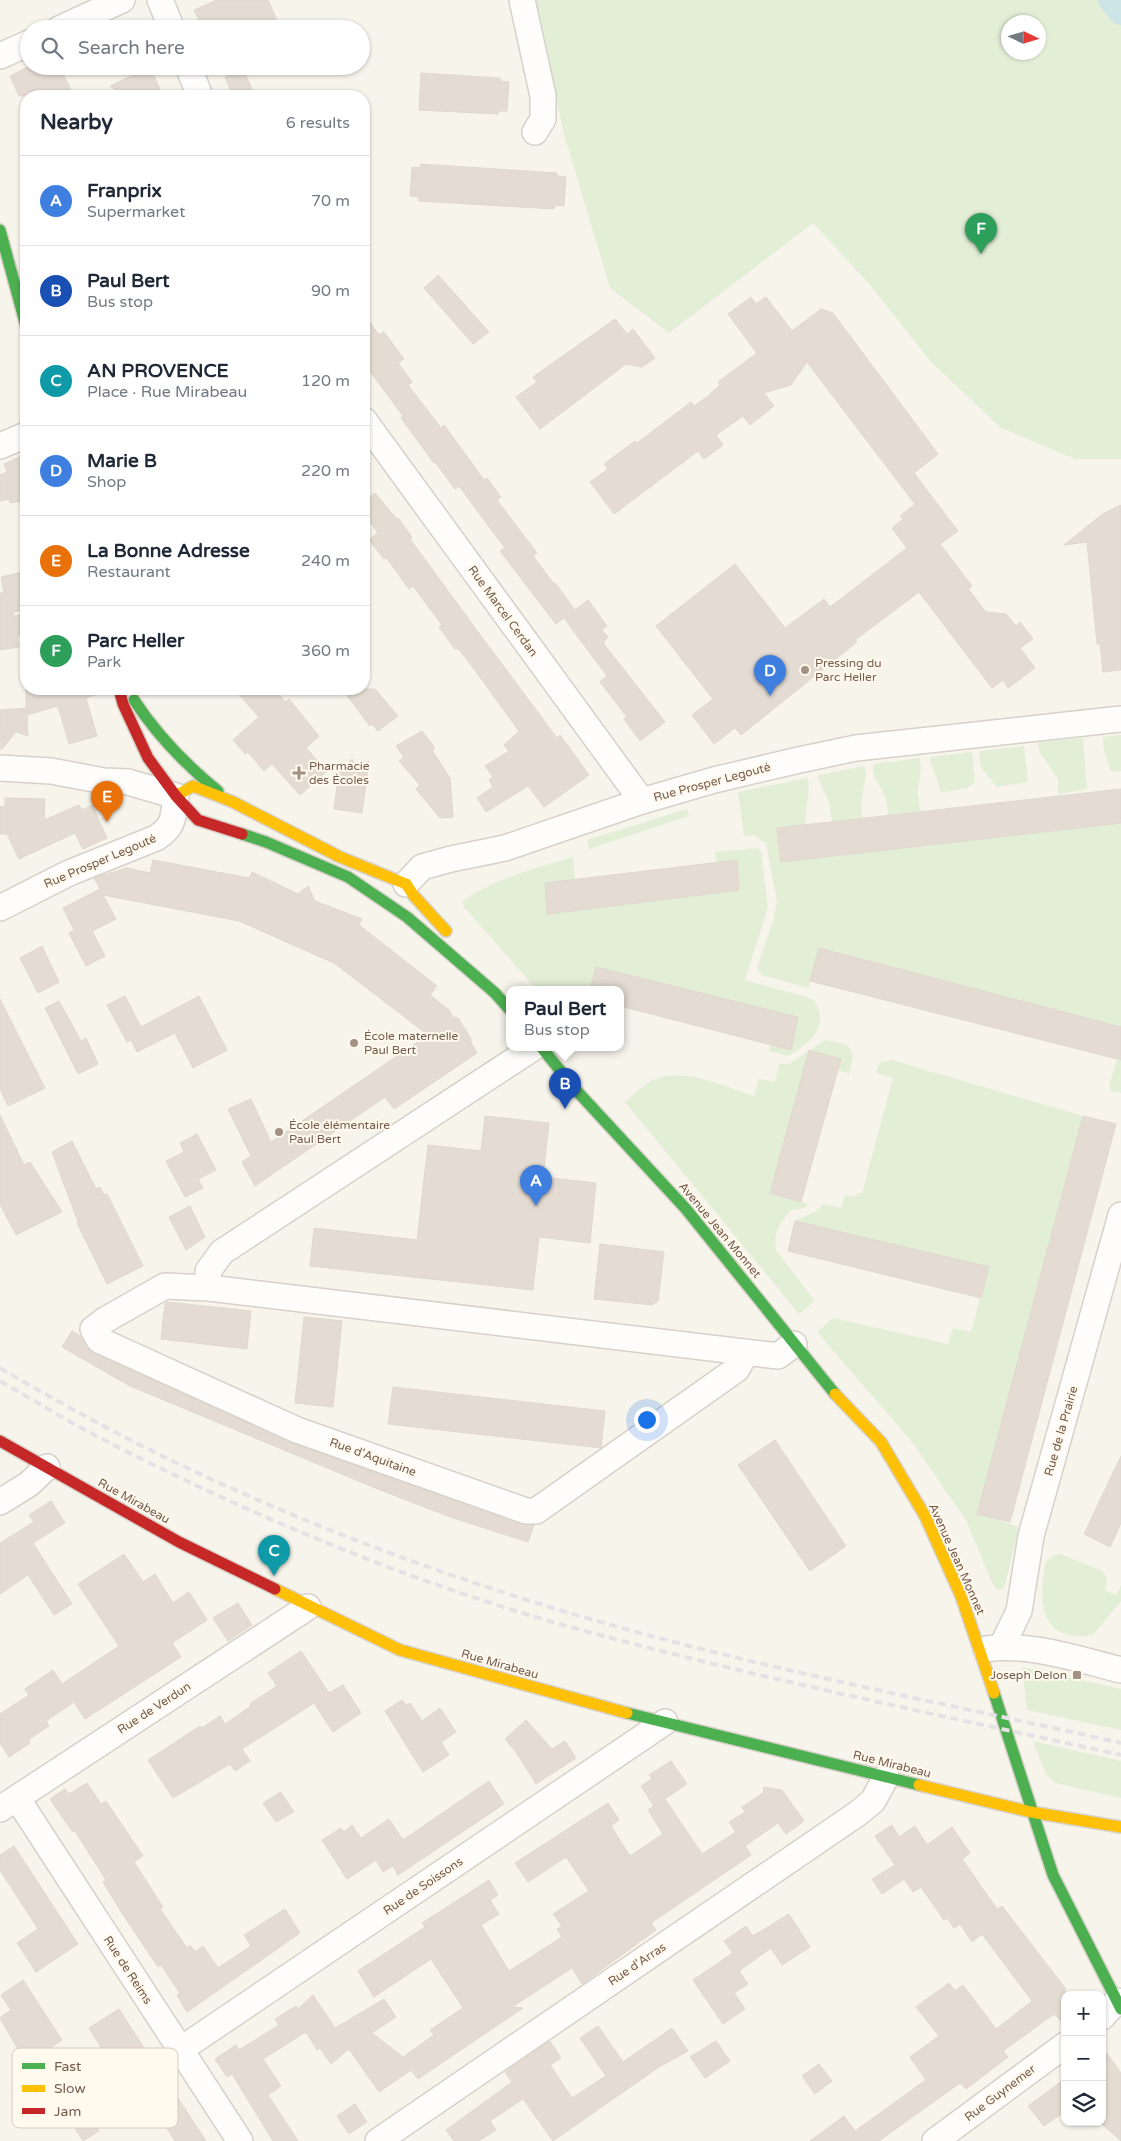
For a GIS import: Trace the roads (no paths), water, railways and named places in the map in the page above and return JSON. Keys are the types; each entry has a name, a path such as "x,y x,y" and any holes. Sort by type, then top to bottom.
{"main road":[{"path":"0,230 20,304"},
{"path":"120,695 148,758 176,796 198,820 266,842 348,877 403,914 495,993"},
{"path":"132,695 146,719 205,782 233,802"},
{"path":"176,796 193,786 233,802 323,848 406,884 414,896 456,942"},
{"path":"403,914 406,884"},
{"path":"470,956 495,993 506,1005"},
{"name":"Avenue Jean Monnet","path":"544,1051 576,1090 686,1209 829,1388 881,1442 925,1516 961,1596 991,1648 1030,1812 1053,1875 1113,2009"},
{"name":"Rue Mirabeau","path":"0,1440 46,1468 179,1542 308,1607 400,1650 587,1703 886,1777 1030,1812 1121,1826"}],"street":[{"path":"79,20 122,0"},
{"path":"160,0 168,20"},
{"path":"522,0 543,96 543,118 535,132"},
{"path":"0,56 20,47"},
{"path":"192,75 198,90"},
{"name":"Rue Marcel Cerdan","path":"370,428 642,801"},
{"path":"0,446 20,438"},
{"name":"Rue Prosper Legouté","path":"406,884 422,867 506,848 642,801 714,780 856,748 1121,719"},
{"path":"0,768 51,770 104,781 128,782 176,796"},
{"name":"Rue Prosper Legouté","path":"0,908 68,873 160,835 173,822 176,796"},
{"path":"209,1288 208,1271 222,1252 528,1051"},
{"name":"Rue de la Prairie","path":"991,1648 1019,1611 1031,1536 1121,1215"},
{"name":"Rue d'Aquitaine","path":"746,1352 737,1369 536,1511 526,1512 297,1430 99,1340 93,1329 105,1320 165,1286 209,1288 746,1352 778,1356 794,1344"},
{"path":"0,1502 29,1484 46,1468"},
{"name":"Rue de Verdun","path":"9,1803 308,1607"},
{"path":"991,1648 1058,1654 1121,1670"},
{"name":"Rue de Soissons","path":"180,2050 665,1722"},
{"name":"Rue d'Arras","path":"378,2141 857,1814 872,1801 886,1777"},
{"name":"Rue de Reims","path":"9,1803 180,2050 240,2141"},
{"name":"Rue Guynemer","path":"936,2141 1061,2048"}],"waterway":[{"path":"1110,0 1121,13"}],"railway":[{"path":"0,1368 113,1431 252,1498 354,1540 511,1595 632,1631 771,1666 1121,1743"},
{"path":"0,1381 65,1419 159,1468 329,1544 445,1588 563,1625 632,1644 841,1694 1121,1755"}],"place":[{"name":"Parc Heller","path":"981,254"},
{"name":"Pressing du Parc Heller","path":"805,670"},
{"name":"Marie B","path":"770,696"},
{"name":"Pharmacie des Écoles","path":"299,773"},
{"name":"La Bonne Adresse","path":"107,822"},
{"name":"École maternelle Paul Bert","path":"354,1043"},
{"name":"Paul Bert","path":"565,1109"},
{"name":"École élémentaire Paul Bert","path":"279,1132"},
{"name":"Franprix","path":"536,1206"},
{"name":"AN PROVENCE","path":"274,1576"},
{"name":"Joseph Delon","path":"1077,1675"}]}
